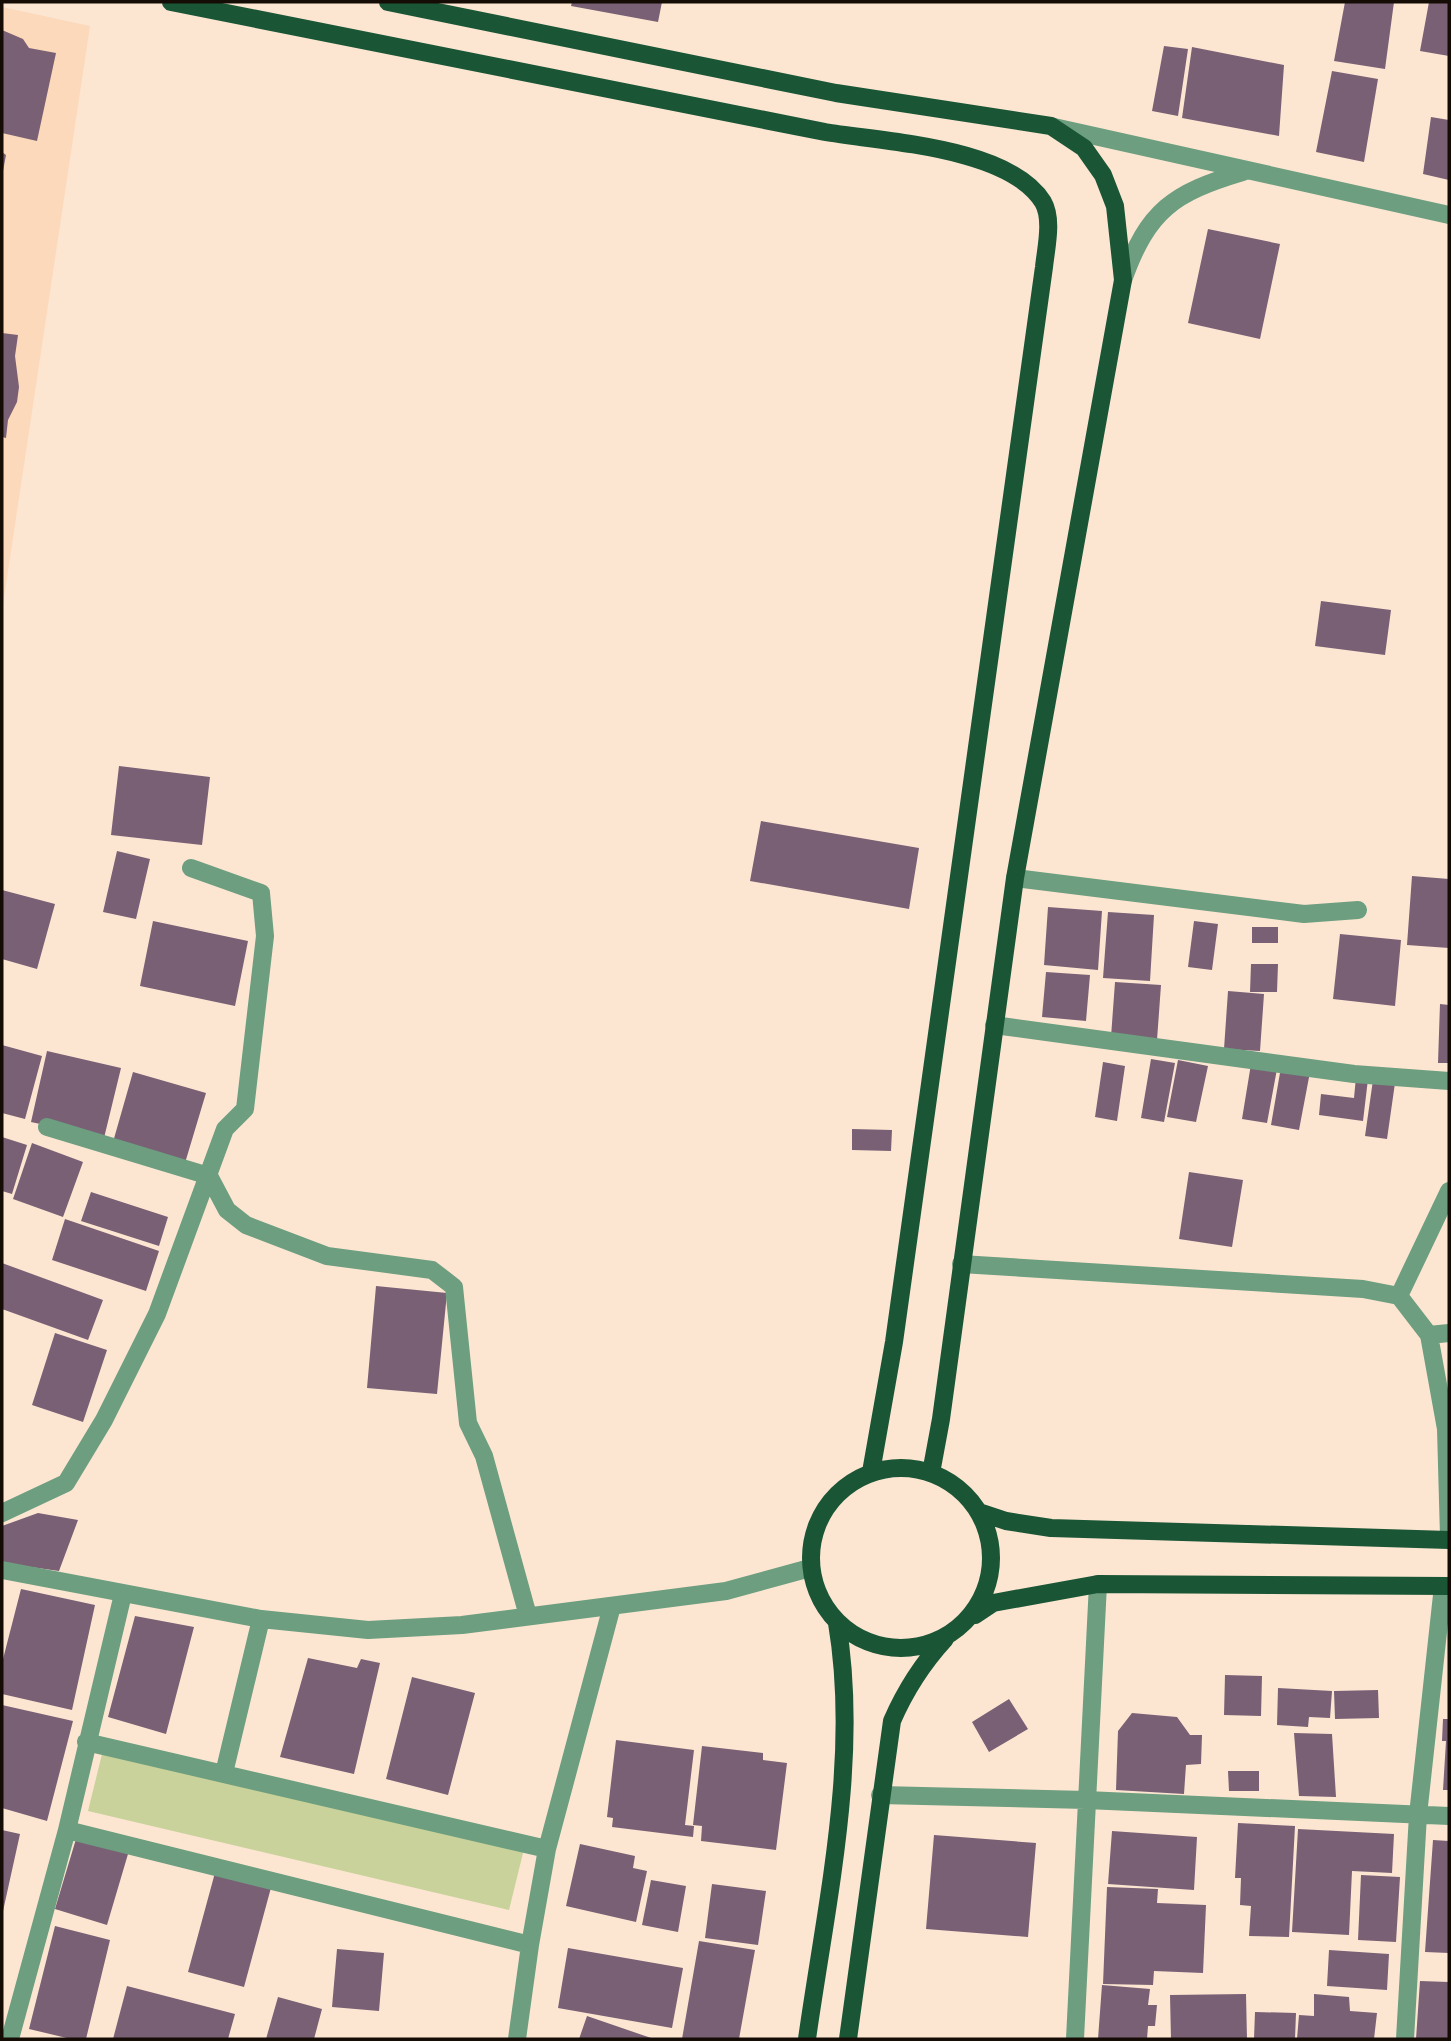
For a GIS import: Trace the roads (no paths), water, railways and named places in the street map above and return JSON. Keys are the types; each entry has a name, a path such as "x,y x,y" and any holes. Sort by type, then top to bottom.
{"main road":[{"path":"171,2 812,130 931,149 990,164 1022,180 1044,204 1048,233 1044,267 894,1342 871,1472"},
{"path":"388,2 836,93 1051,126 1084,148 1103,175 1115,206 1123,280 1015,878 941,1419 931,1473"},
{"path":"950,1634 928,1644 904,1648 880,1646 857,1638 837,1623 819,1598 810,1568 812,1538 824,1510 844,1487 871,1472 901,1468 931,1473 969,1499 979,1512 988,1534 992,1557 989,1580 980,1602 966,1621"},
{"path":"979,1512 1006,1521 1063,1529 1449,1538"},
{"path":"848,2039 892,1721 901,1700 929,1657 966,1621 993,1603 1098,1584 1446,1586"},
{"path":"807,2039 846,1749 844,1664 837,1623"}],"street":[{"path":"1051,126 1449,215"},
{"path":"1123,280 1137,243 1152,221 1176,200 1198,188 1245,171"},
{"path":"2,1513 66,1483 104,1420 157,1314 225,1129 245,1108 265,936 261,893 191,868"},
{"path":"1015,878 1304,914 1358,910"},
{"path":"994,1025 1354,1074 1449,1081"},
{"path":"47,1127 209,1176 226,1210 246,1225 327,1256 432,1270 454,1287 468,1423 484,1456 528,1616"},
{"path":"1399,1296 1449,1191"},
{"path":"961,1264 1363,1289 1399,1296 1429,1335 1448,1429 1449,1538"},
{"path":"1429,1335 1449,1334"},
{"path":"2,1570 261,1619 368,1630 462,1625 726,1591 810,1568"},
{"path":"1075,2039 1098,1584"},
{"path":"1405,2039 1418,1815 1446,1586"},
{"path":"10,2039 67,1830 123,1594"},
{"path":"517,2039 547,1849 612,1606"},
{"path":"224,1773 261,1619"},
{"path":"86,1742 547,1849"},
{"path":"880,1795 1086,1800 1449,1816"},
{"path":"67,1830 530,1945"}]}
